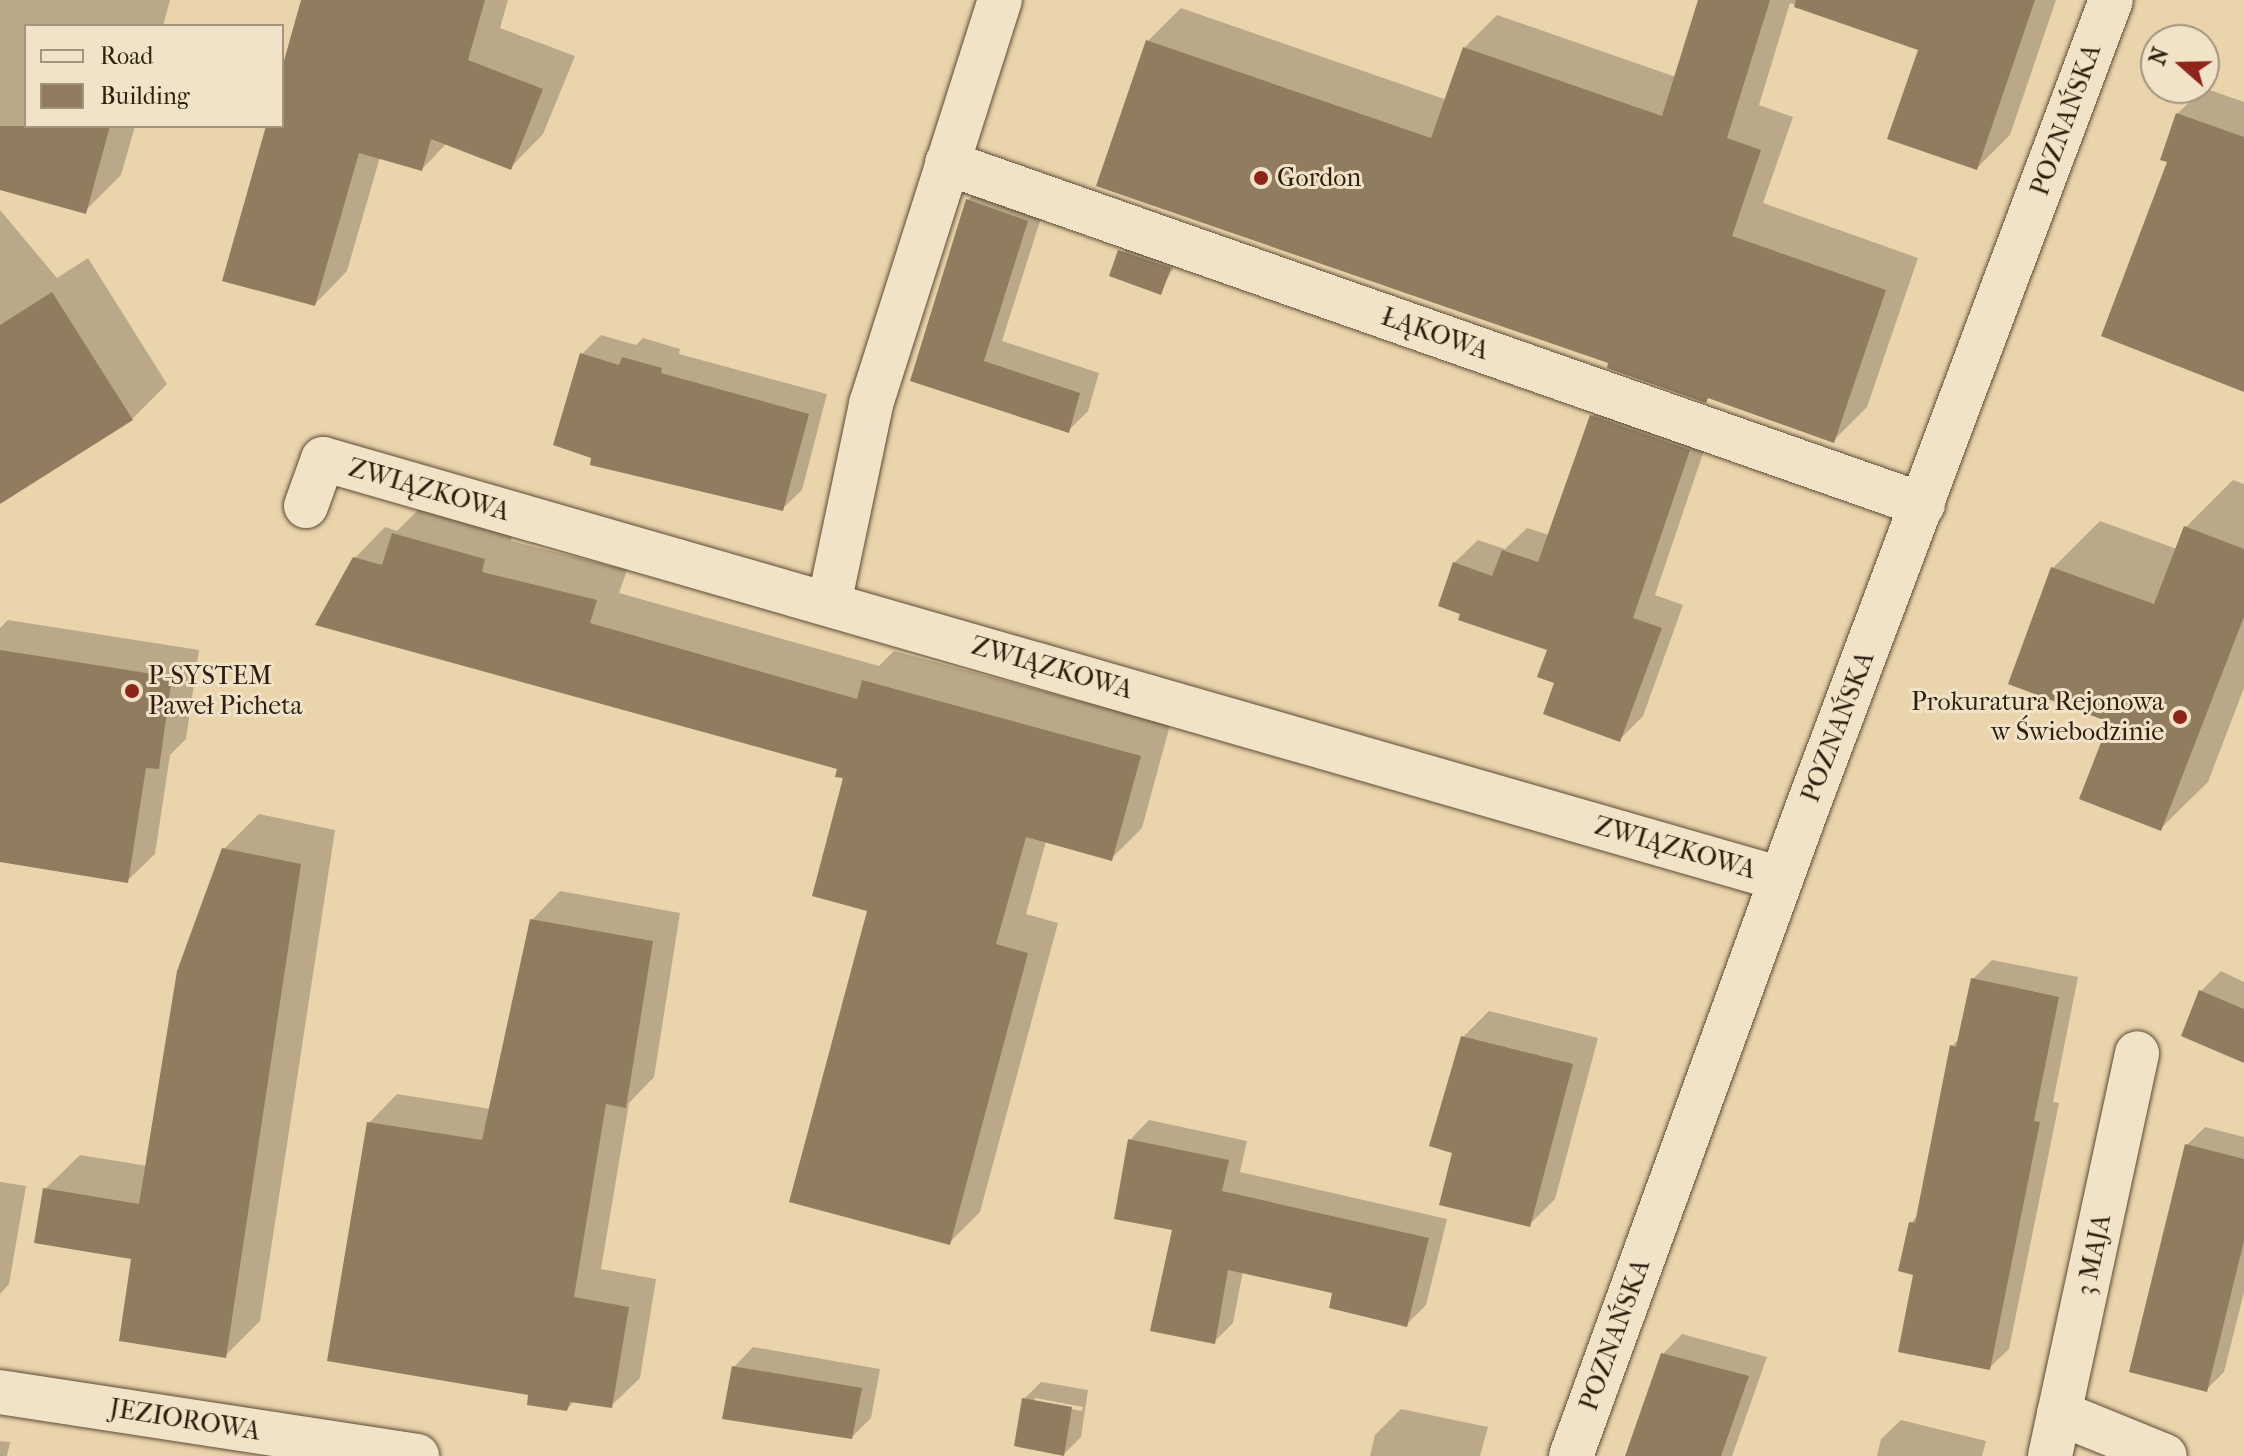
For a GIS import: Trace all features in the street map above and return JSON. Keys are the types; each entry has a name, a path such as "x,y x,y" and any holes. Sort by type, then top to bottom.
{"street":[{"path":"829,604 871,404 1000,0"},
{"name":"POZNAŃSKA","path":"1571,1456 1781,879 2111,0"},
{"name":"ŁĄKOWA","path":"947,163 1923,505"},
{"name":"ZWIĄZKOWA","path":"306,506 323,459 1781,879"},
{"name":"3 MAJA","path":"2050,1456 2137,1053"},
{"name":"JEZIOROWA","path":"0,1392 417,1456"},
{"path":"2059,1413 2165,1456"}],"building":[{"path":"301,0 485,0 468,60 543,89 511,170 431,139 422,171 359,153 315,306 222,281 265,128 284,128 284,61"},
{"path":"1698,0 1770,0 1727,138 1761,150 1732,236 1886,290 1834,443 1708,398 1706,403 1607,368 1608,363 1096,186 1146,40 1431,138 1463,47 1662,116"},
{"path":"1796,0 2035,0 1977,170 1887,139 1918,50 1794,7"},
{"path":"2176,113 2244,137 2244,392 2101,336 2167,162 2160,160"},
{"path":"0,126 109,128 86,214 0,190"},
{"path":"966,199 1028,221 984,361 1080,393 1069,433 910,381"},
{"path":"1118,250 1171,268 1161,295 1109,276"},
{"path":"52,292 133,420 0,504 0,325"},
{"path":"580,353 619,365 622,357 662,368 661,373 809,414 783,511 590,465 591,458 553,445"},
{"path":"1590,415 1690,450 1633,618 1662,628 1620,742 1543,714 1554,683 1537,677 1547,650 1458,620 1460,614 1438,606 1453,562 1492,576 1502,550 1538,562"},
{"path":"2184,526 2244,549 2244,617 2161,831 2079,799 2109,722 2008,684 2051,567 2154,604"},
{"path":"392,533 485,559 482,572 597,600 590,623 857,699 862,680 1141,756 1112,861 1026,837 996,944 1028,953 950,1245 789,1202 867,911 812,896 843,778 835,777 837,769 315,625 353,557 382,565"},
{"path":"0,650 172,677 159,769 146,768 128,883 0,862"},
{"path":"222,848 301,864 226,1358 119,1341 131,1259 34,1243 43,1188 139,1204 177,971"},
{"path":"530,919 653,941 626,1108 606,1104 574,1297 629,1307 612,1408 570,1402 567,1411 527,1405 528,1395 327,1361 367,1122 482,1140"},
{"path":"1971,978 2059,997 2034,1121 2040,1122 1990,1370 1898,1352 1913,1275 1898,1271 1909,1222 1915,1223 1950,1045 1956,1047"},
{"path":"2199,990 2244,1009 2244,1063 2181,1036"},
{"path":"1461,1036 1573,1064 1530,1227 1439,1205 1452,1153 1429,1146"},
{"path":"1128,1139 1229,1160 1222,1191 1429,1238 1407,1327 1329,1308 1332,1293 1228,1270 1215,1344 1150,1331 1172,1230 1114,1219"},
{"path":"2185,1144 2244,1159 2244,1241 2207,1392 2129,1372"},
{"path":"1661,1353 1749,1376 1721,1456 1625,1456"},
{"path":"732,1366 862,1388 852,1439 722,1419"},
{"path":"1022,1398 1072,1407 1064,1456 1014,1446"}],"place":[{"name":"Gordon","path":"1261,178"},
{"name":"P-SYSTEM Paweł Picheta","path":"132,691"},
{"name":"Prokuratura Rejonowa w Świebodzinie","path":"2180,717"}]}
